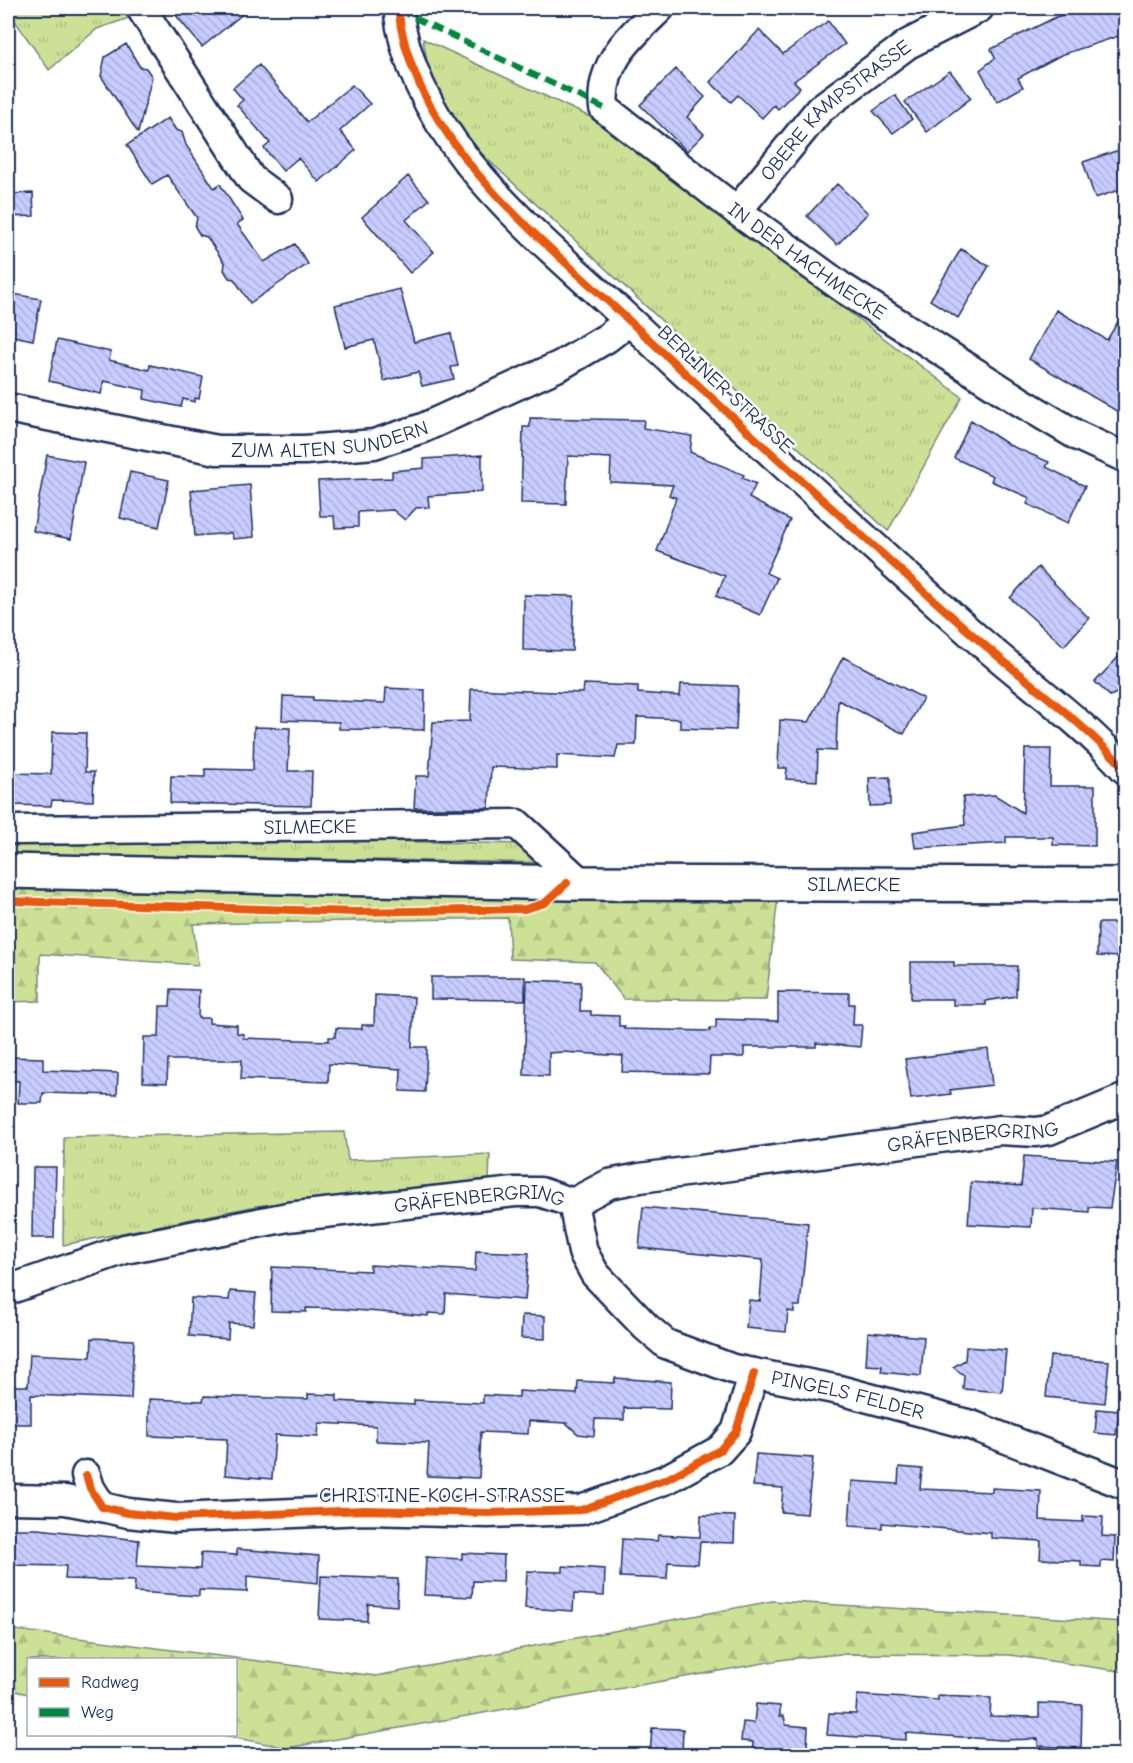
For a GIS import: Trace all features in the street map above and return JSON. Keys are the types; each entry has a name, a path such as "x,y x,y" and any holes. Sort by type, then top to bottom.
{"main road":[{"name":"SILMECKE","path":"13,871 581,883 1125,885"}],"street":[{"path":"141,8 251,179 278,199"},
{"name":"BERLINER STRASSE","path":"398,8 404,44 413,73 432,112 452,141 500,197 816,496 992,652 1113,750 1125,770"},
{"name":"IN DER HACHMECKE","path":"660,8 627,39 608,66 602,98 604,108 737,211 843,288 1021,402 1078,436 1125,458"},
{"name":"OBERE KAMPSTRASSE","path":"737,211 820,109 908,44 979,8"},
{"name":"ZUM ALTEN SUNDERN","path":"8,408 217,450 305,450 374,444 423,428 561,365 607,338 629,321"},
{"name":"SILMECKE","path":"13,871 13,830 517,824 581,883"},
{"name":"GRÄFENBERGRING","path":"8,1290 125,1249 288,1217 514,1192 540,1192 573,1203 609,1184 640,1178 1000,1130 1036,1132 1125,1098"},
{"name":"PINGELS FELDER","path":"573,1203 583,1252 595,1274 646,1327 666,1344 754,1373 839,1390 971,1425 1125,1485"},
{"name":"CHRISTINE-KOCH-STRASSE","path":"8,1499 65,1500 128,1513 176,1518 365,1510 488,1513 581,1510 667,1479 720,1450 736,1432 754,1373"},
{"path":"86,1475 90,1488 102,1507"}],"green space":[{"path":"8,8 117,8 129,18 97,29 49,70 13,18 8,18"},
{"path":"423,39 590,117 962,397 888,531 468,141 429,73"},
{"path":"8,834 532,844 555,863 8,854"},
{"path":"8,885 778,897 766,1000 624,999 595,962 510,959 508,918 193,924 198,965 40,954 40,1001 8,1002"},
{"path":"344,1132 348,1160 490,1154 489,1181 256,1206 63,1245 64,1137"},
{"path":"772,1601 1125,1622 1125,1672 1010,1655 841,1654 786,1659 287,1748 227,1736 237,1736 237,1658 376,1676"},
{"path":"8,1629 235,1658 27,1658 27,1694 8,1689"}],"building":[{"path":"170,8 250,8 202,47"},
{"path":"1086,8 1125,8 1125,34 1061,55 1018,78 1023,87 997,102 980,70 995,58 991,49 1056,17"},
{"path":"828,21 845,44 794,81 800,87 778,109 774,105 762,118 738,95 731,102 710,82 759,30 783,54"},
{"path":"126,44 140,67 146,68 152,77 138,133 101,76 105,57"},
{"path":"259,65 307,122 352,85 370,104 340,131 356,150 319,182 298,158 283,171 264,148 270,143 237,105 243,100 233,88"},
{"path":"676,69 705,97 687,117 704,134 687,151 640,105"},
{"path":"950,71 971,98 927,132 905,102"},
{"path":"895,95 912,119 893,133 873,111"},
{"path":"168,118 176,130 182,132 186,145 214,188 220,184 243,220 237,224 264,262 295,244 308,264 250,303 234,279 229,278 224,270 225,264 207,237 200,235 195,227 197,218 167,175 152,184 127,145"},
{"path":"1125,148 1125,188 1095,198 1083,162"},
{"path":"408,176 429,200 406,220 434,252 410,273 362,217"},
{"path":"837,184 868,213 837,245 807,216"},
{"path":"33,193 34,216 8,217 8,194"},
{"path":"961,249 989,266 958,318 930,300"},
{"path":"400,289 414,342 451,333 458,366 451,367 454,379 422,386 418,372 384,381 374,340 345,347 335,305"},
{"path":"8,293 41,299 33,340 8,335"},
{"path":"1056,310 1107,340 1125,310 1125,416 1029,359"},
{"path":"57,340 111,352 109,360 149,370 150,365 203,377 199,399 195,398 195,402 183,399 181,407 144,399 145,390 104,381 101,394 49,381"},
{"path":"530,418 644,420 643,428 692,436 690,452 744,475 742,478 756,484 749,498 790,520 766,573 777,578 760,615 716,596 725,576 657,551 676,498 669,495 673,485 610,482 611,458 568,456 566,504 521,503 523,427 530,427"},
{"path":"971,420 1009,445 1049,462 1046,467 1085,486 1068,523 1027,504 1030,498 991,481 993,476 954,458"},
{"path":"47,455 84,462 71,539 33,531"},
{"path":"482,455 482,492 428,496 429,507 416,508 405,520 393,510 358,512 358,527 335,528 334,516 320,516 318,481 392,478 392,471 424,468 424,459"},
{"path":"130,472 169,480 159,527 120,518"},
{"path":"250,485 254,537 233,539 232,533 195,536 191,490"},
{"path":"1038,567 1089,618 1064,646 1010,598"},
{"path":"524,595 574,596 572,651 523,650"},
{"path":"1125,650 1125,689 1110,696 1095,682"},
{"path":"843,657 923,698 904,734 838,700 836,751 818,750 817,781 786,779 787,768 778,768 780,720 809,722"},
{"path":"584,684 638,686 638,693 680,696 681,684 738,686 736,730 680,728 680,719 637,717 636,745 618,745 615,758 557,755 557,769 491,767 489,808 414,808 416,776 429,776 433,722 470,721 471,689 583,693"},
{"path":"386,688 425,690 424,730 339,729 339,722 282,720 283,696 313,697 313,700 385,703"},
{"path":"254,727 290,728 288,771 312,771 311,806 170,803 171,776 205,777 205,769 253,770"},
{"path":"52,732 86,733 85,772 94,772 93,801 52,800 51,806 10,805 10,773 51,774"},
{"path":"1025,749 1051,749 1050,786 1095,786 1095,846 1053,845 1053,837 1006,837 1006,843 915,848 913,832 965,825 963,797 995,795 1023,813"},
{"path":"890,777 890,805 870,806 869,778"},
{"path":"1098,923 1125,923 1125,957 1097,956"},
{"path":"911,962 954,962 954,966 1017,966 1016,996 986,1001 986,1005 953,1005 953,999 911,999"},
{"path":"431,977 525,977 525,1000 431,999"},
{"path":"527,980 581,982 580,1011 591,1011 591,1015 619,1016 619,1026 625,1026 624,1029 710,1031 710,1028 716,1028 716,1019 778,1021 778,992 849,993 849,1004 854,1004 853,1025 862,1025 860,1047 816,1043 816,1047 744,1047 744,1057 710,1057 709,1074 622,1072 623,1056 549,1053 549,1076 524,1075"},
{"path":"171,989 199,990 198,1018 209,1018 209,1023 237,1025 237,1033 243,1034 243,1038 329,1041 329,1037 335,1037 336,1028 362,1029 362,1025 374,1025 375,995 414,997 412,1047 427,1047 425,1092 400,1091 401,1069 329,1064 328,1082 241,1079 242,1060 168,1060 167,1083 143,1082 144,1037 159,1037 160,1006 170,1006"},
{"path":"988,1049 992,1085 950,1090 951,1094 911,1099 905,1059"},
{"path":"8,1057 43,1058 43,1070 118,1073 117,1095 43,1093 42,1103 18,1103 19,1081 8,1081"},
{"path":"1024,1156 1117,1162 1110,1208 1089,1207 1089,1212 1032,1208 1031,1227 968,1224 971,1182 1021,1186"},
{"path":"33,1167 56,1167 54,1238 32,1238"},
{"path":"643,1207 808,1223 800,1306 794,1306 794,1312 788,1311 786,1332 746,1328 749,1300 760,1301 763,1260 639,1248"},
{"path":"476,1251 529,1253 525,1300 446,1294 445,1314 428,1313 428,1316 342,1309 306,1308 306,1312 271,1311 272,1267 370,1271 370,1265 475,1271"},
{"path":"230,1291 256,1293 253,1325 229,1323 228,1339 189,1336 191,1298 229,1300"},
{"path":"522,1315 545,1316 545,1339 521,1338"},
{"path":"868,1332 924,1337 921,1376 881,1372 882,1366 866,1365"},
{"path":"92,1338 134,1340 131,1399 31,1395 31,1424 8,1424 8,1386 28,1386 30,1354 91,1357"},
{"path":"966,1347 1006,1350 1002,1392 963,1389 964,1375 953,1367 965,1360"},
{"path":"1050,1356 1109,1361 1105,1403 1046,1397"},
{"path":"615,1378 671,1382 670,1409 624,1408 624,1420 595,1419 594,1436 578,1434 566,1423 529,1421 528,1434 481,1432 479,1478 427,1476 429,1443 376,1441 376,1426 319,1423 318,1437 275,1435 272,1479 225,1475 227,1439 149,1436 149,1399 203,1401 204,1396 308,1399 308,1394 337,1395 337,1401 414,1405 414,1400 483,1403 483,1395 519,1397 519,1391 577,1394 578,1381 614,1383"},
{"path":"1097,1409 1119,1411 1116,1435 1095,1433"},
{"path":"756,1454 813,1458 807,1514 781,1512 783,1488 753,1486"},
{"path":"899,1467 922,1469 920,1489 992,1492 992,1488 1041,1491 1040,1520 1083,1522 1083,1516 1103,1517 1102,1536 1115,1537 1114,1562 1101,1561 1101,1567 1081,1566 1081,1561 1040,1559 1041,1541 991,1538 991,1533 882,1523 882,1528 849,1526 852,1481 898,1484"},
{"path":"701,1515 735,1516 734,1543 700,1542 698,1564 668,1562 667,1579 620,1577 622,1539 657,1541 658,1535 700,1537"},
{"path":"8,1529 38,1529 139,1540 137,1566 200,1569 201,1553 237,1555 237,1549 319,1556 318,1583 247,1576 247,1592 199,1590 199,1596 134,1592 135,1581 65,1579 66,1566 8,1565"},
{"path":"462,1553 504,1555 503,1582 473,1581 472,1597 424,1595 426,1557 462,1559"},
{"path":"563,1566 605,1569 604,1596 574,1594 573,1611 525,1608 527,1571 563,1572"},
{"path":"321,1576 398,1579 397,1606 368,1604 367,1621 319,1619"},
{"path":"857,1695 938,1700 938,1696 991,1698 990,1716 1039,1717 1039,1703 1082,1705 1081,1748 1038,1746 1038,1739 1002,1740 906,1733 906,1740 827,1735 829,1713 856,1714"},
{"path":"756,1704 780,1706 780,1716 784,1716 786,1725 808,1727 807,1748 801,1747 801,1755 752,1755 753,1742 741,1741 743,1722 754,1723"},
{"path":"652,1728 683,1729 682,1755 650,1755"}],"marked path":[{"path":"398,10 604,108"}],"cycle path":[{"path":"398,8 409,57 428,103 455,145 488,186 524,223 717,403 985,646 1088,732 1126,770"},
{"path":"8,901 354,912 525,909 545,903 567,883"},
{"path":"86,1475 90,1488 102,1507 128,1513 176,1518 365,1510 488,1513 581,1510 667,1479 720,1450 736,1432 754,1373"}]}
